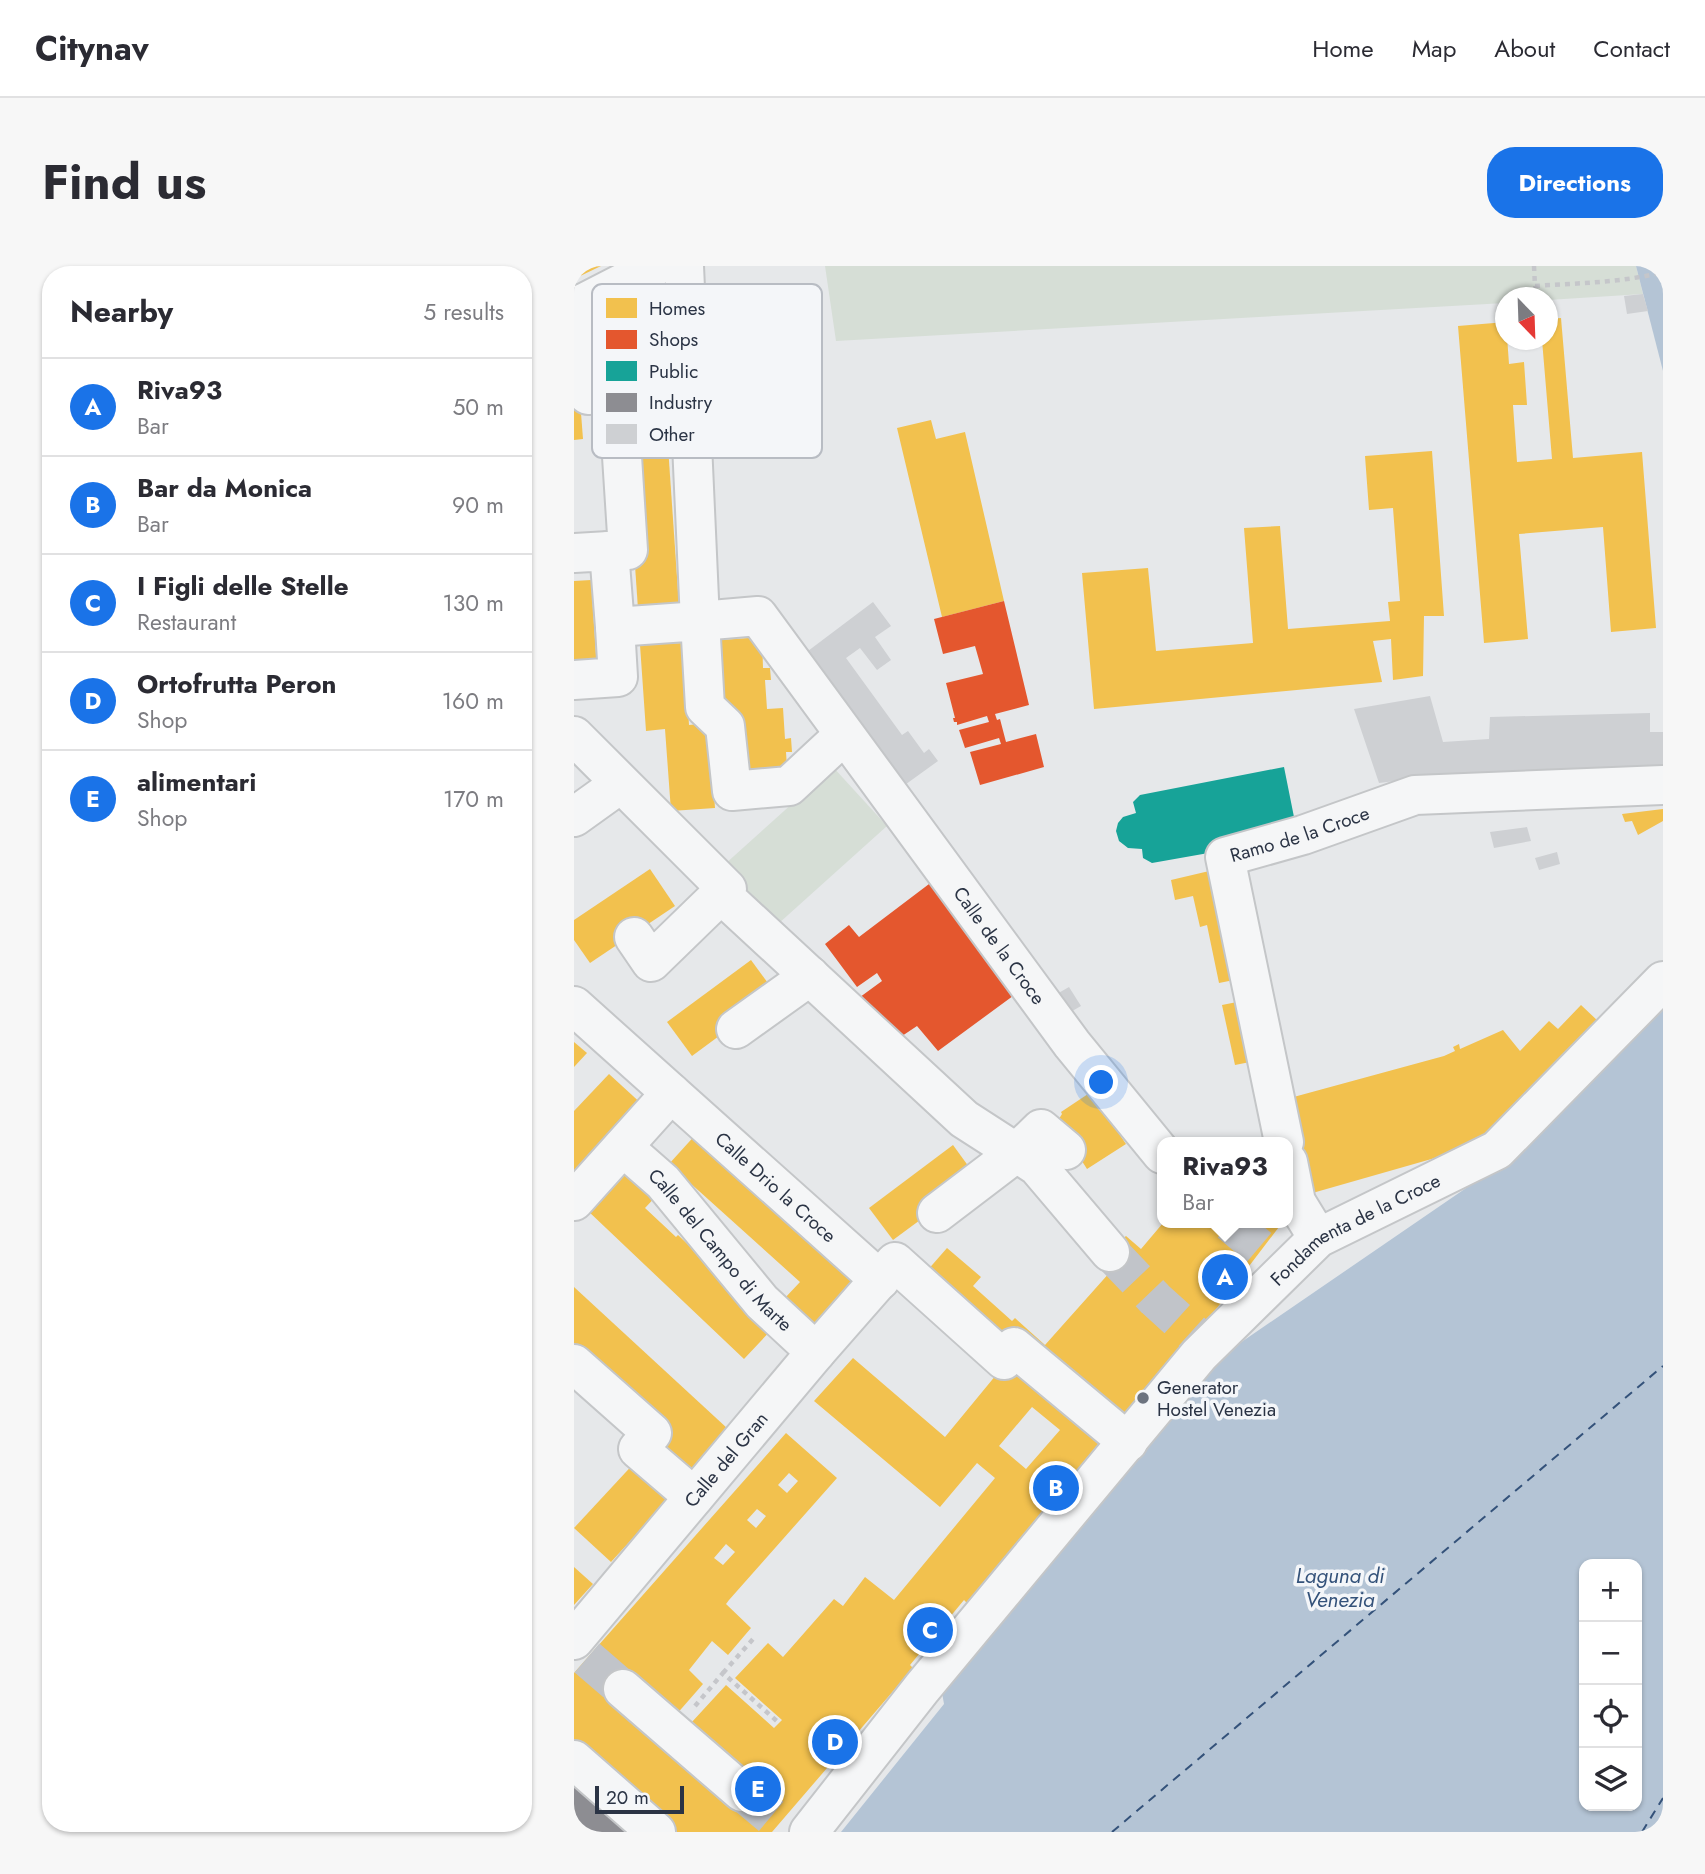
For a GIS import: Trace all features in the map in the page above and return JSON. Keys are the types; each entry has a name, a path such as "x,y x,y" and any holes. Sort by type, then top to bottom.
{"street":[{"path":"621,284 656,266"},
{"path":"684,266 685,284"},
{"path":"578,306 588,395 592,395"},
{"path":"574,680 618,677 615,626 592,552 628,550 622,458"},
{"path":"693,458 705,707 725,726 732,791 789,786 844,735"},
{"name":"Calle de la Croce","path":"615,626 758,616 1072,1044 1157,1148"},
{"path":"574,736 727,889 651,962 634,937"},
{"path":"574,817 620,784"},
{"name":"Ramo de la Croce","path":"1283,1137 1225,857 1303,835 1415,795 1663,785"},
{"path":"721,894 964,1119 1037,1166 1110,1252"},
{"path":"736,1029 810,976"},
{"name":"Fondamenta de la Croce","path":"792,1829 922,1688 1128,1441 1202,1340 1273,1261 1497,1150 1663,981"},
{"name":"Calle Drio la Croce","path":"574,1006 880,1280"},
{"path":"574,1201 671,1093"},
{"path":"937,1213 1017,1153 1041,1129 1066,1150"},
{"name":"Calle del Campo di Marte","path":"623,1147 663,1182 762,1302 816,1352"},
{"path":"1293,1187 1296,1202 1318,1238"},
{"path":"880,1280 895,1262 1004,1360 1014,1347 1128,1441"},
{"name":"Calle del Gran","path":"578,1648 694,1497 880,1280"},
{"path":"574,1364 652,1433 638,1448 694,1497"},
{"path":"623,1689 742,1792"},
{"path":"574,1760 656,1832"}],"path":[{"path":"1534,266 1535,286 1639,278 1663,272"},
{"path":"673,1732 754,1638"},
{"path":"723,1673 779,1723"}],"shaded area":[{"path":"825,266 1636,266 1643,294 1558,299 1558,287 1495,287 1495,304 836,341"},
{"path":"833,767 887,826 778,924 724,865"}],"water":[{"path":"1636,266 1663,266 1663,371"},
{"name":"Laguna di Venezia","path":"1663,999 1663,1832 841,1832 944,1704 941,1687 1208,1365 1507,1160"}],"building: Homes":[{"path":"574,266 601,266 574,279"},
{"path":"1558,318 1561,318 1573,458 1642,452 1656,628 1611,632 1603,527 1519,534 1528,639 1484,643 1458,326 1495,323 1495,350 1508,350 1509,364 1524,362 1527,405 1513,405 1517,462 1552,459 1543,350 1558,350"},
{"path":"574,348 583,439 574,440"},
{"path":"931,420 936,439 965,432 1004,601 942,617 897,428"},
{"path":"1432,451 1444,616 1424,616 1423,676 1393,680 1391,639 1373,641 1382,682 1094,709 1082,573 1148,568 1156,651 1253,643 1244,528 1280,526 1288,629 1390,621 1388,602 1400,601 1393,508 1369,510 1365,456"},
{"path":"628,458 669,458 679,606 638,609"},
{"path":"591,580 597,670 574,672 574,581"},
{"path":"762,637 763,668 770,668 771,680 765,680 767,709 783,708 785,739 791,738 792,752 786,752 788,783 746,786 741,714 725,715 720,640"},
{"path":"684,643 689,725 709,723 715,808 671,811 665,729 646,731 640,645"},
{"path":"1663,809 1663,821 1638,835 1632,821 1625,822 1622,814"},
{"path":"1222,868 1244,978 1219,983 1207,925 1200,927 1193,896 1175,900 1171,880"},
{"path":"650,869 675,906 590,963 574,940 574,920"},
{"path":"751,960 776,994 692,1056 667,1022"},
{"path":"1247,1000 1260,1060 1235,1065 1222,1005"},
{"path":"1581,1005 1599,1022 1501,1125 1463,1150 1302,1196 1293,1159 1293,1137 1288,1137 1279,1101 1444,1056 1455,1051 1453,1047 1459,1044 1460,1049 1503,1030 1520,1051 1549,1021 1558,1029"},
{"path":"574,1042 587,1053 574,1067"},
{"path":"609,1074 645,1107 574,1184 574,1111"},
{"path":"1091,1092 1126,1144 1087,1169 1057,1122 1061,1112"},
{"path":"698,1132 859,1278 815,1327 784,1299 800,1282 669,1164"},
{"path":"953,1145 977,1178 893,1240 869,1208"},
{"path":"632,1163 661,1191 645,1208 676,1237 678,1235 774,1327 744,1359 587,1210"},
{"path":"1159,1228 1278,1228 1214,1312 1115,1429 919,1280 947,1248 981,1277 973,1286 1012,1321 1015,1318 1045,1345 1111,1271 1101,1258 1126,1236 1141,1249"},
{"path":"574,1287 728,1429 684,1478 574,1346"},
{"path":"1015,1352 1109,1434 967,1603 964,1600 910,1665 913,1668 772,1832 660,1832 574,1756 574,1673 786,1433 837,1478 726,1604 751,1628 728,1655 712,1641 689,1670 703,1684 675,1716 691,1723 726,1685 774,1728 782,1720 735,1678 768,1643 783,1657 834,1599 843,1606 865,1577 894,1600 995,1478 977,1463 940,1507 814,1401 853,1358 945,1437","holes":["1032,1407 1060,1430 1026,1469 999,1446","789,1473 798,1481 787,1493 778,1485","757,1509 766,1516 756,1528 747,1520","726,1544 735,1552 723,1565 714,1558"]},
{"path":"638,1459 675,1492 611,1562 574,1528"},
{"path":"574,1567 593,1584 574,1605"}],"building: Shops":[{"path":"1004,601 1029,705 995,714 997,720 1000,719 1006,742 1036,734 1044,767 980,785 970,752 1001,744 999,738 965,748 959,730 989,722 987,716 957,725 957,722 954,722 946,683 983,674 975,646 943,654 934,619"},
{"path":"933,881 1017,993 938,1051 917,1026 896,1040 871,1005 864,1010 856,1000 882,981 877,973 857,987 825,944 849,925 859,937"}],"building: Public":[{"path":"1284,767 1298,837 1152,863 1143,858 1142,849 1128,848 1119,841 1116,831 1118,823 1123,817 1136,813 1133,802 1140,795"}],"building: Industry":[{"path":"574,1770 643,1832 574,1832"}],"building: Other":[{"path":"1643,294 1648,311 1627,314 1624,296"},
{"path":"873,602 891,626 875,637 891,660 877,670 860,648 846,658 902,735 908,731 924,753 929,749 938,761 902,787 804,654"},
{"path":"1430,696 1443,742 1489,739 1490,717 1650,713 1650,732 1663,732 1663,768 1452,774 1379,783 1354,709"},
{"path":"1527,827 1531,841 1494,848 1490,832"},
{"path":"1557,852 1560,864 1539,870 1535,858"},
{"path":"1069,987 1081,1006 1067,1014 1055,995"}],"ferry route":[{"path":"1112,1832 1663,1366"},
{"path":"1642,1832 1663,1798"}],"tunnel":[{"path":"1236,1228 1262,1250"},
{"path":"1110,1252 1155,1299 1195,1335"},
{"path":"587,1658 623,1689"},
{"path":"742,1792 779,1823"}],"place":[{"name":"Riva93","path":"1225,1277"},
{"name":"Generator Hostel Venezia","path":"1143,1398"},
{"name":"Bar da Monica","path":"1056,1488"},
{"name":"I Figli delle Stelle","path":"930,1630"},
{"name":"Ortofrutta Peron","path":"835,1742"},
{"name":"alimentari","path":"758,1789"}]}
